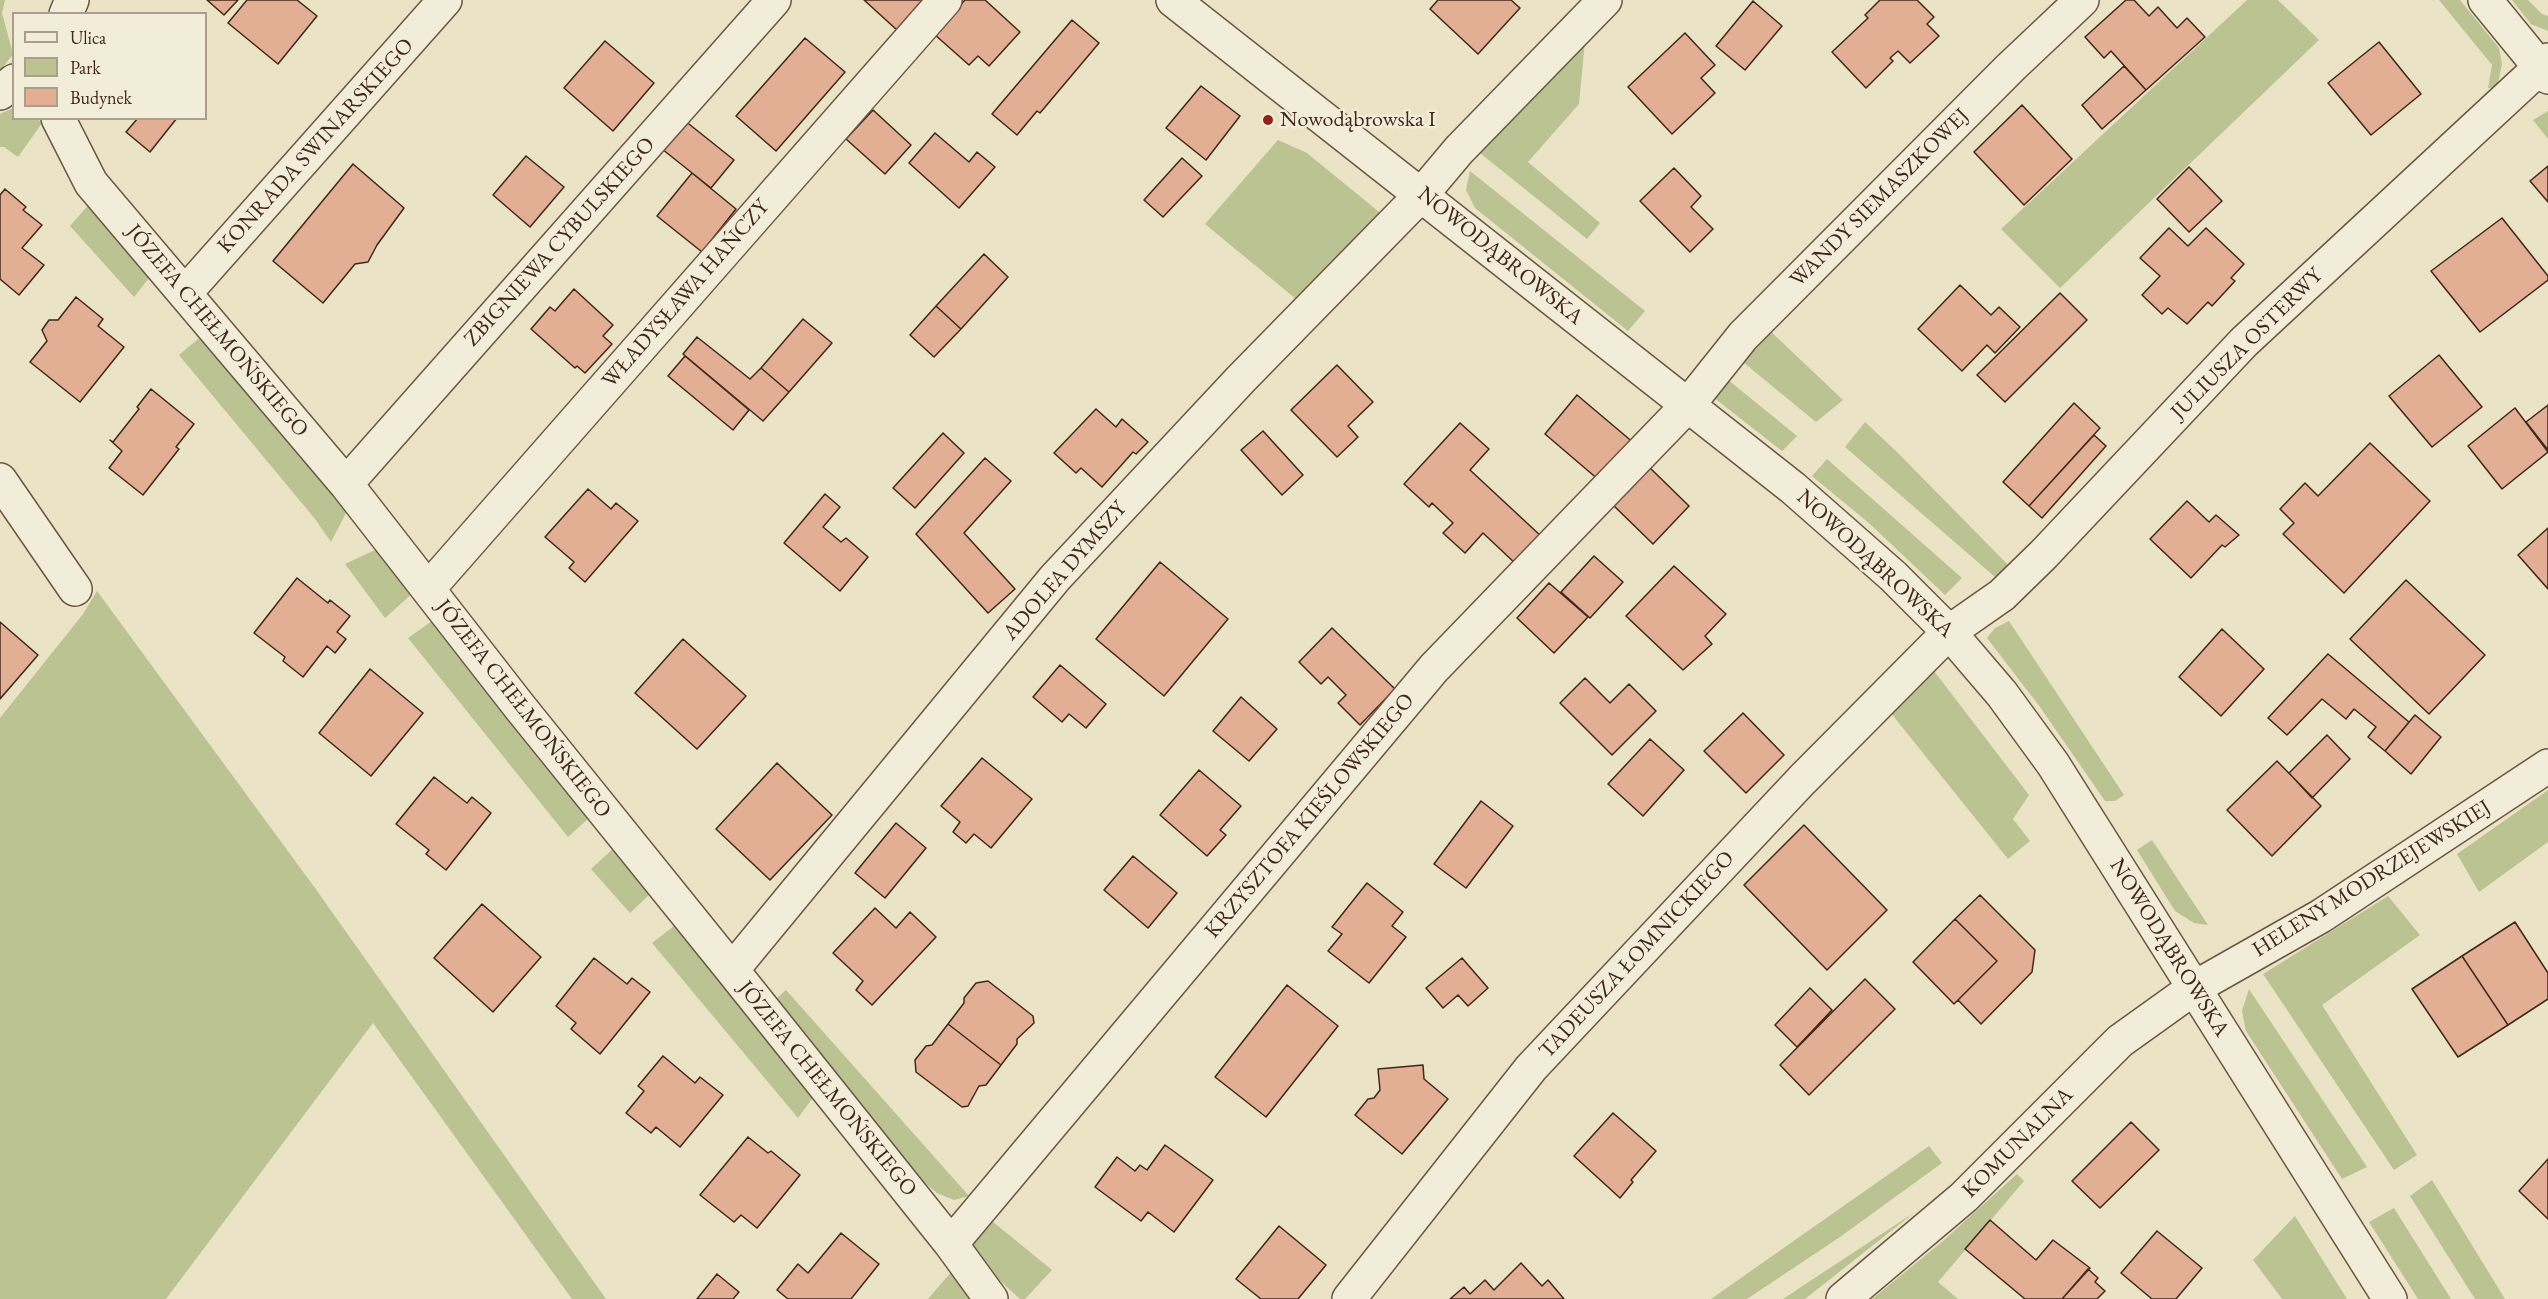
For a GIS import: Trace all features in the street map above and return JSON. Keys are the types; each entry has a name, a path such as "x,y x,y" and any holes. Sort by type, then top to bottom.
{"street":[{"name":"KONRADA SWINARSKIEGO","path":"186,292 445,0"},
{"name":"ZBIGNIEWA CYBULSKIEGO","path":"346,484 774,0"},
{"name":"WŁADYSŁAWA HAŃCZY","path":"428,589 945,0"},
{"name":"NOWODĄBROWSKA","path":"1173,0 1793,488 1893,576 1949,632 2002,694 2053,764 2390,1299"},
{"name":"ADOLFA DYMSZY","path":"732,970 1055,578 1241,379 1422,194 1459,150 1605,0"},
{"name":"WANDY SIEMASZKOWEJ","path":"1688,405 1743,336 1993,85 2082,0"},
{"path":"2485,0 2545,68"},
{"name":"JULIUSZA OSTERWY","path":"1949,632 2002,595 2044,554 2244,342 2545,68"},
{"path":"0,93 12,83"},
{"name":"JÓZEFA CHEŁMOŃSKIEGO","path":"59,120 91,183 186,292 346,484 519,706 951,1244 991,1299"},
{"name":"KRZYSZTOFA KIEŚLOWSKIEGO","path":"951,1244 1434,668 1688,405"},
{"path":"0,480 75,589"},
{"name":"TADEUSZA ŁOMNICKIEGO","path":"1350,1299 1531,1068 1802,780 1949,632"},
{"name":"HELENY MODRZEJEWSKIEJ","path":"2194,988 2321,916 2548,766"},
{"name":"KOMUNALNA","path":"1843,1299 1964,1197 2120,1041 2194,988"}],"green space":[{"path":"0,0 5,0 2,13 12,55 0,71"},
{"path":"2247,0 2278,0 2319,40 2060,288 2001,229"},
{"path":"2439,0 2460,0 2499,48 2502,64 2497,88 2488,88 2492,65"},
{"path":"2512,0 2528,0 2542,14 2548,16 2548,31 2531,24"},
{"path":"1585,40 1579,104 1528,162 1600,223 1587,239 1480,153"},
{"path":"12,108 12,120 38,120 42,123 18,157 4,147 0,147 0,114"},
{"path":"2548,111 2548,139 2533,120"},
{"path":"1278,140 1307,153 1384,216 1302,304 1205,224"},
{"path":"1470,171 1645,311 1628,331 1475,208 1466,190"},
{"path":"92,201 153,273 134,297 70,226"},
{"path":"1767,328 1843,400 1816,422 1738,358"},
{"path":"204,334 347,511 331,542 315,519 179,355"},
{"path":"1727,379 1797,436 1782,451 1713,397"},
{"path":"1865,422 2015,572 2007,577 1995,577 1845,447"},
{"path":"1827,459 1962,578 1945,595 1870,524 1812,476"},
{"path":"377,549 414,592 385,618 345,564"},
{"path":"97,591 315,888 606,1299 572,1299 373,1023 166,1299 0,1299 0,718 83,614"},
{"path":"435,619 590,817 568,837 408,638"},
{"path":"2009,621 2124,795 2115,801 2105,801 2040,707 1987,638 1995,628"},
{"path":"1934,671 2029,795 2013,819 2030,841 2008,859 1890,712"},
{"path":"2548,790 2548,842 2479,892 2457,854"},
{"path":"2152,840 2208,925 2194,923 2175,911 2137,850"},
{"path":"615,847 651,893 630,913 591,869"},
{"path":"2388,896 2420,935 2322,1005 2417,1155 2394,1170 2263,974"},
{"path":"674,926 814,1096 798,1118 652,943"},
{"path":"2249,989 2367,1167 2342,1179 2246,1031 2242,1011"},
{"path":"786,990 969,1196 954,1200 937,1193 918,1177 777,998"},
{"path":"1929,1146 1942,1163 1840,1237 1747,1299 1711,1299"},
{"path":"2017,1174 2024,1181 1938,1282 1958,1299 1872,1299 1943,1241"},
{"path":"2432,1180 2505,1299 2475,1299 2410,1196"},
{"path":"2394,1208 2451,1299 2418,1299 2369,1222"},
{"path":"1915,1212 1805,1299 1783,1299 1807,1283"},
{"path":"2295,1216 2347,1299 2282,1299 2253,1260"},
{"path":"987,1217 1052,1270 1025,1299 1020,1299 970,1253 969,1241"},
{"path":"952,1271 972,1299 928,1299"}],"building":[{"path":"207,0 238,0 224,15"},
{"path":"247,0 297,0 317,16 278,64 228,23"},
{"path":"864,0 926,0 898,31"},
{"path":"965,0 985,0 1020,32 989,66 978,56 969,65 934,34"},
{"path":"1438,0 1511,0 1520,8 1478,54 1430,9"},
{"path":"1880,0 1917,0 1934,17 1927,24 1939,36 1910,63 1898,51 1890,58 1893,61 1866,88 1832,52 1868,18 1865,15"},
{"path":"2126,0 2134,0 2149,16 2158,7 2177,28 2187,18 2205,37 2146,90 2111,51 2104,58 2085,37"},
{"path":"1753,1 1782,26 1745,70 1716,46"},
{"path":"1072,20 1099,43 1040,113 1037,111 1017,135 992,114"},
{"path":"1685,33 1715,65 1701,78 1715,93 1672,134 1628,87"},
{"path":"805,38 845,72 776,151 736,116"},
{"path":"605,41 654,83 613,131 564,88"},
{"path":"2379,42 2421,94 2371,135 2328,83"},
{"path":"2124,66 2146,90 2102,129 2082,105"},
{"path":"1201,86 1240,116 1206,160 1166,128"},
{"path":"2022,105 2072,159 2024,205 1974,152"},
{"path":"873,110 911,145 885,174 846,139"},
{"path":"136,120 175,120 150,152 126,132"},
{"path":"684,120 734,160 711,188 662,149"},
{"path":"935,133 969,162 977,152 995,167 959,208 909,163"},
{"path":"526,156 564,187 530,227 493,195"},
{"path":"1182,158 1202,176 1163,217 1144,200"},
{"path":"353,164 404,208 377,245 368,262 355,264 323,303 273,261"},
{"path":"2548,166 2548,202 2530,181"},
{"path":"2189,167 2222,201 2189,232 2157,199"},
{"path":"1674,168 1701,196 1691,207 1713,229 1690,252 1640,201"},
{"path":"692,173 736,209 702,252 657,216"},
{"path":"5,189 26,207 23,210 42,225 22,248 44,265 19,295 0,279 0,195"},
{"path":"2502,218 2548,276 2548,280 2480,332 2431,271"},
{"path":"2169,228 2188,246 2206,228 2244,264 2231,278 2235,281 2212,306 2208,302 2187,324 2168,308 2162,314 2142,295 2160,276 2140,258"},
{"path":"984,254 1008,277 961,329 936,306"},
{"path":"1960,285 1991,315 1999,307 2020,327 1995,353 1987,345 1962,371 1918,329"},
{"path":"574,289 613,325 603,336 612,344 585,373 577,366 575,368 531,329 550,307 555,311"},
{"path":"2060,293 2087,320 2005,402 1977,375"},
{"path":"76,297 103,319 98,326 124,347 80,402 30,362 47,341 42,330 49,320 58,320"},
{"path":"936,306 961,329 934,357 910,335"},
{"path":"803,319 832,343 789,392 761,368"},
{"path":"697,337 750,379 761,368 789,392 763,421 683,354"},
{"path":"2439,355 2482,407 2432,447 2389,396"},
{"path":"685,356 749,410 733,430 668,376"},
{"path":"1337,365 1373,402 1348,426 1358,437 1337,457 1291,410"},
{"path":"151,389 194,424 176,447 179,449 143,495 109,468 122,451 110,440 113,442 139,409 137,407"},
{"path":"1577,395 1635,444 1600,481 1545,434"},
{"path":"2074,403 2100,428 2029,506 2003,482"},
{"path":"2548,405 2548,450 2526,422"},
{"path":"2515,408 2548,452 2502,489 2468,446"},
{"path":"1096,409 1116,427 1122,419 1148,442 1136,454 1133,452 1102,487 1081,468 1076,473 1054,453"},
{"path":"1460,423 1489,449 1470,470 1542,537 1517,565 1483,533 1465,553 1443,533 1453,523 1432,503 1429,507 1404,484"},
{"path":"1263,431 1303,475 1282,495 1241,450"},
{"path":"943,433 964,453 915,508 893,488"},
{"path":"2094,435 2106,446 2042,518 2029,506"},
{"path":"2370,443 2430,501 2344,593 2283,534 2294,523 2280,509 2305,483 2318,496"},
{"path":"985,458 1011,481 964,533 1015,589 988,613 916,534"},
{"path":"1646,464 1689,506 1653,544 1610,502"},
{"path":"588,489 611,509 616,503 638,521 585,582 569,568 574,562 545,537"},
{"path":"825,494 840,507 823,527 841,542 846,538 868,557 840,591 784,543"},
{"path":"2187,501 2209,522 2216,515 2239,535 2225,547 2222,545 2191,578 2150,539"},
{"path":"2548,528 2548,589 2518,555"},
{"path":"1594,556 1623,582 1590,618 1561,592"},
{"path":"1160,562 1228,619 1164,696 1096,639"},
{"path":"1674,566 1726,614 1705,636 1712,644 1683,670 1626,616"},
{"path":"297,578 328,603 330,600 350,616 337,632 346,639 335,653 327,646 303,677 283,661 285,657 254,633"},
{"path":"2406,580 2485,655 2429,714 2350,639"},
{"path":"1549,583 1588,617 1554,653 1517,618"},
{"path":"0,622 38,655 0,699"},
{"path":"1332,628 1395,689 1360,725 1338,703 1346,695 1328,677 1321,684 1299,662"},
{"path":"2222,629 2264,669 2221,716 2179,677"},
{"path":"683,639 746,696 697,749 635,693"},
{"path":"2328,654 2409,722 2385,751 2368,737 2376,727 2354,709 2346,719 2322,699 2287,735 2268,718"},
{"path":"1060,665 1106,704 1086,728 1069,714 1062,722 1033,697"},
{"path":"370,669 423,713 371,776 319,733"},
{"path":"1585,678 1610,703 1629,684 1656,711 1612,755 1560,703"},
{"path":"1241,697 1277,729 1249,761 1213,731"},
{"path":"1743,713 1784,755 1746,793 1704,751"},
{"path":"2415,715 2441,737 2411,774 2385,751"},
{"path":"2327,735 2350,759 2312,798 2289,773"},
{"path":"1650,739 1684,770 1643,816 1608,784"},
{"path":"982,758 1032,799 991,848 974,834 966,843 953,832 960,822 941,806"},
{"path":"2277,761 2321,806 2272,856 2227,810"},
{"path":"777,763 832,815 770,880 716,829"},
{"path":"1199,770 1241,806 1220,830 1226,835 1207,856 1160,815"},
{"path":"434,777 467,803 472,797 491,813 446,870 426,854 429,850 396,824"},
{"path":"1481,801 1513,826 1466,888 1434,864"},
{"path":"896,823 926,848 885,898 855,873"},
{"path":"1804,825 1887,910 1827,970 1744,885"},
{"path":"1133,856 1177,893 1148,928 1104,890"},
{"path":"1367,883 1403,912 1392,926 1406,937 1369,983 1328,951 1342,934 1332,927"},
{"path":"1980,895 2035,950 2032,972 1981,1024 1958,1000 1997,961 1955,919"},
{"path":"482,904 541,957 493,1012 434,958"},
{"path":"875,908 896,928 910,912 936,937 872,1005 856,990 863,981 833,953"},
{"path":"1955,919 1997,961 1954,1004 1913,962"},
{"path":"2515,922 2548,973 2548,999 2508,1025 2462,956"},
{"path":"2462,956 2508,1025 2458,1057 2412,989"},
{"path":"594,958 627,984 632,978 650,992 600,1054 571,1029 576,1023 556,1006"},
{"path":"1462,958 1488,988 1468,1006 1458,995 1443,1008 1426,988"},
{"path":"1865,979 1895,1009 1809,1095 1780,1065"},
{"path":"988,981 1033,1016 1034,1023 1017,1039 1017,1044 1001,1065 948,1024 976,983"},
{"path":"1287,985 1338,1026 1266,1117 1215,1077"},
{"path":"1810,988 1832,1010 1797,1047 1775,1025"},
{"path":"948,1024 1001,1065 986,1085 979,1086 968,1106 962,1107 916,1072 915,1060 926,1046 932,1045"},
{"path":"663,1056 695,1083 700,1077 723,1095 680,1147 656,1127 651,1133 626,1113 644,1091 638,1086"},
{"path":"1423,1065 1424,1079 1448,1099 1402,1154 1355,1115 1368,1099 1374,1098 1380,1090 1378,1069"},
{"path":"1613,1113 1656,1151 1631,1180 1633,1182 1620,1198 1574,1156"},
{"path":"2131,1122 2159,1150 2100,1208 2072,1181"},
{"path":"748,1137 768,1153 771,1151 800,1175 757,1228 741,1215 734,1222 700,1195"},
{"path":"1165,1145 1213,1180 1174,1232 1148,1212 1141,1221 1095,1187 1117,1157 1135,1171 1140,1165 1147,1170"},
{"path":"2548,1159 2548,1219 2519,1191"},
{"path":"1990,1220 2036,1260 2053,1240 2090,1268 2062,1299 2025,1299 1965,1249"},
{"path":"1279,1226 1326,1265 1298,1299 1261,1299 1236,1279"},
{"path":"2157,1231 2202,1268 2176,1299 2152,1299 2121,1273"},
{"path":"841,1233 879,1264 851,1299 788,1299 777,1290 798,1264 808,1273"},
{"path":"1521,1263 1542,1286 1548,1280 1564,1299 1450,1299 1464,1287 1470,1294 1485,1280 1494,1290"},
{"path":"2088,1269 2098,1278 2095,1282 2105,1291 2097,1299 2062,1299"},
{"path":"717,1274 739,1292 733,1299 697,1299"}],"place":[{"name":"Nowodąbrowska I","path":"1268,120"}]}
